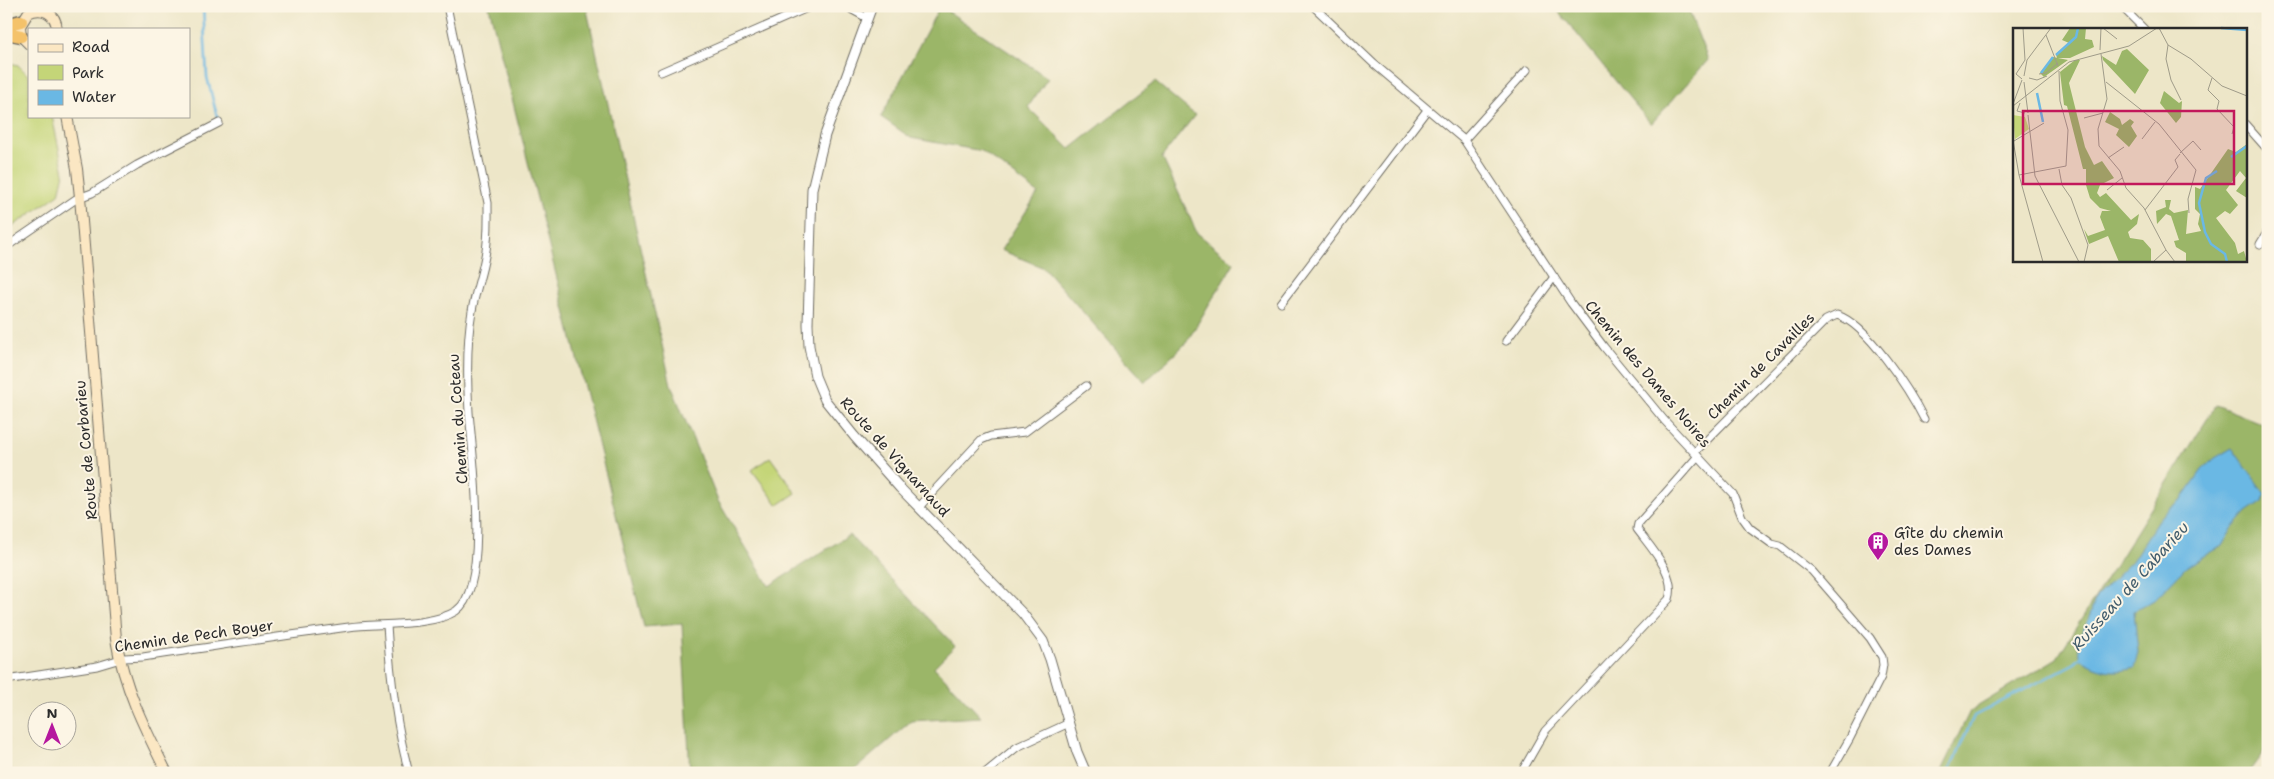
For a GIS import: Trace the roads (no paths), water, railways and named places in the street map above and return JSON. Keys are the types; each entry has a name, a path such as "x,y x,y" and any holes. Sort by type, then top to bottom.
{"highway":[{"path":"6,25 26,13"},
{"path":"6,33 25,40"}],"main road":[{"path":"25,40 26,13 48,10 56,21 57,28"},
{"name":"Route de Corbarieu","path":"67,118 80,197 120,660 132,700 167,773"}],"street":[{"name":"Chemin du Coteau","path":"387,625 435,618 457,611 467,595 473,577 478,513 469,413 467,348 472,311 486,255 489,229 488,203 448,6"},
{"path":"661,72 812,6"},
{"path":"845,6 868,18"},
{"name":"Route de Vignarnaud","path":"872,6 825,135 812,189 809,346 815,376 825,400 854,436 919,507 1023,614 1043,641 1077,752 1086,773"},
{"name":"Chemin des Dames Noires","path":"1313,6 1374,64 1464,140 1554,277 1604,347 1664,420 1733,494 1742,517 1750,528 1772,544 1780,546 1812,571 1870,638 1882,657 1881,676 1830,773"},
{"path":"2121,6 2143,28"},
{"path":"1464,140 1527,70"},
{"path":"1281,303 1428,110"},
{"path":"6,248 80,197 92,193 137,165 220,123"},
{"path":"2246,125 2268,150"},
{"path":"2260,244 2268,231"},
{"path":"1506,341 1554,277"},
{"name":"Chemin de Cavailles","path":"1696,454 1826,320 1837,315 1847,318 1871,341 1914,400 1924,419"},
{"path":"919,507 981,440 988,436 1025,432 1086,386"},
{"path":"1522,773 1545,731 1669,599 1671,582 1637,529 1638,524 1696,454"},
{"name":"Chemin de Pech Boyer","path":"6,680 97,666 120,660 350,627 387,625"},
{"path":"387,625 389,666 402,746 409,773"},
{"path":"985,773 1017,747 1069,723"}],"water":[{"path":"2232,448 2265,494 2263,501 2247,512 2232,529 2222,546 2186,567 2154,600 2134,611 2138,652 2134,668 2113,671 2094,667 2081,660 2077,640 2087,623 2096,597 2132,561 2161,516 2182,499 2202,470 2215,458"}],"waterway":[{"path":"203,6 207,77 218,120"},
{"name":"Ruisseau de Cabarieu","path":"1948,773 1974,716 2075,663 2082,656"}],"place":[{"name":"Gîte du chemin des Dames","path":"1878,561"}]}
